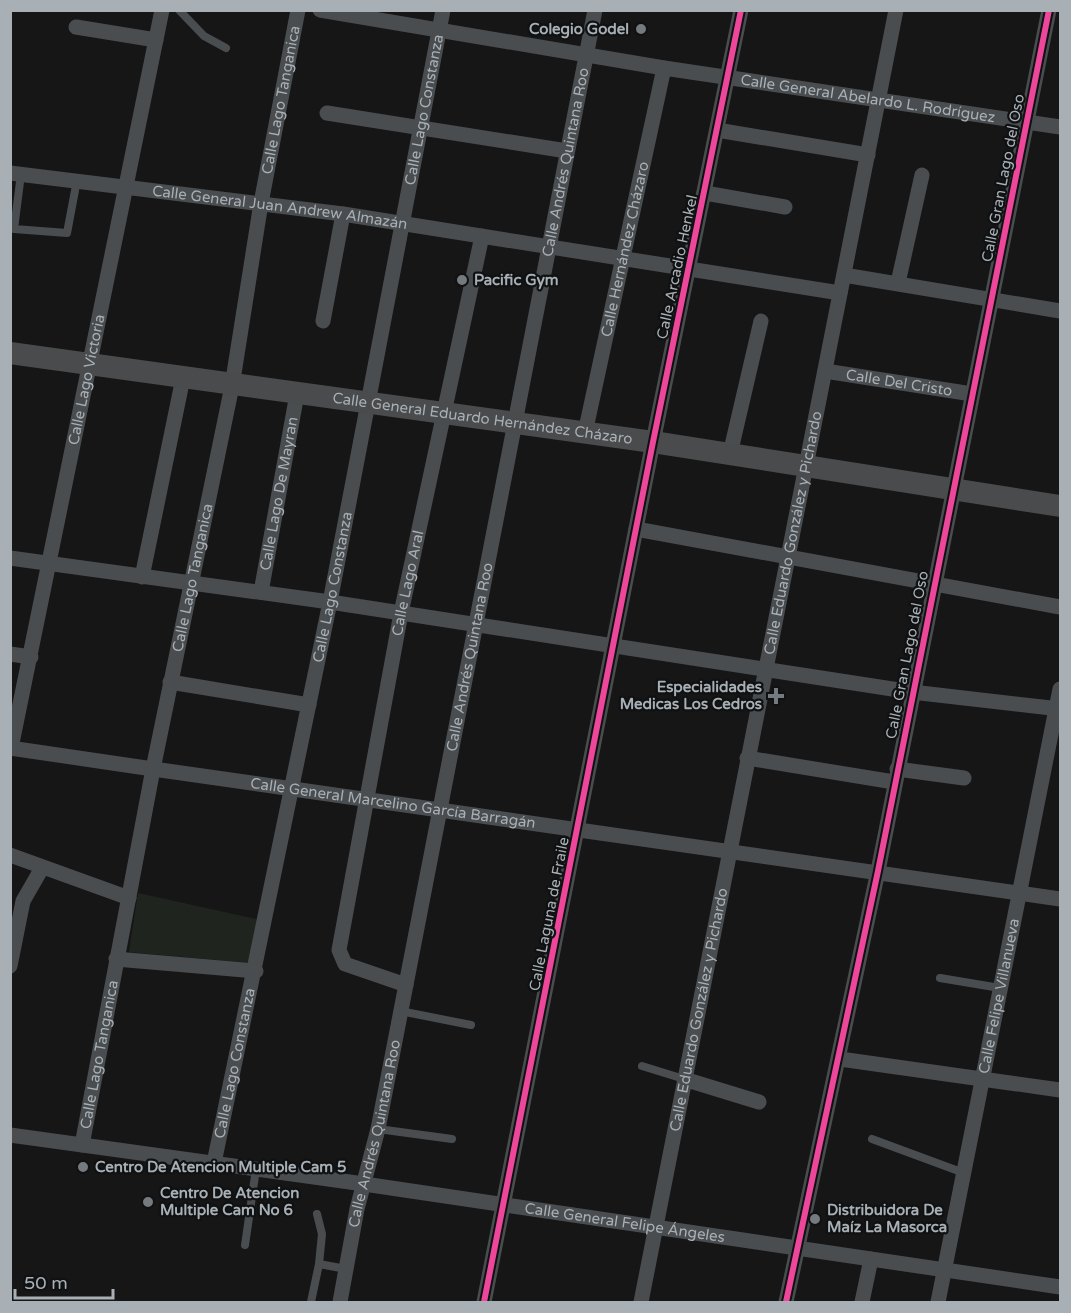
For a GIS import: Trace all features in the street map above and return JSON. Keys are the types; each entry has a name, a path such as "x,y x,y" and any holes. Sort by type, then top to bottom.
{"main road":[{"name":"Calle General Eduardo Hernández Cházaro","path":"10,353 232,386 653,442 1060,506"}],"street":[{"name":"Calle Lago Victoria","path":"11,748 124,186 162,10"},
{"name":"Calle Lago Tanganica","path":"82,1145 170,682 232,386 261,203 298,10"},
{"name":"Calle General Abelardo L. Rodríguez","path":"320,10 663,68 1060,127"},
{"name":"Calle Lago Constanza","path":"214,1163 256,971 330,602 366,403 422,129 442,10"},
{"name":"Calle Andrés Quintana Roo","path":"340,1302 364,1184 378,1129 441,810 513,423 595,10"},
{"name":"Calle Arcadio Henkel","path":"636,529 741,10"},
{"name":"Calle Eduardo González y Pichardo","path":"641,1302 896,10"},
{"name":"Calle Gran Lago del Oso","path":"786,1302 840,1059 1049,10"},
{"path":"76,27 156,40"},
{"name":"Calle Hernández Cházaro","path":"585,433 663,68"},
{"path":"327,113 567,151"},
{"path":"717,130 868,155"},
{"name":"Calle General Juan Andrew Almazán","path":"16,173 343,214 840,293"},
{"path":"898,283 922,175"},
{"path":"705,193 785,207"},
{"path":"322,321 343,214"},
{"name":"Calle Lago Aral","path":"406,985 345,964 339,950 401,613 482,236"},
{"path":"844,275 1060,311"},
{"path":"730,454 761,321"},
{"name":"Calle Del Cristo","path":"825,371 972,393"},
{"path":"142,577 183,378"},
{"name":"Calle Lago De Mayran","path":"261,592 297,394"},
{"path":"636,529 1060,607"},
{"name":"Calle Laguna de Fraile","path":"484,1302 636,529"},
{"path":"10,558 475,623 912,692 1058,709"},
{"path":"10,654 31,657"},
{"path":"170,682 309,705"},
{"name":"Calle Felipe Villanueva","path":"938,1302 1058,709 1060,689"},
{"name":"Calle General Marcelino García Barragán","path":"11,748 292,790 730,849 1060,899"},
{"path":"747,758 896,776 964,778"},
{"path":"10,855 129,898"},
{"path":"10,966 23,901 42,868"},
{"path":"116,959 256,971"},
{"path":"840,1059 1060,1090"},
{"path":"684,1079 759,1102"},
{"name":"Calle General Felipe Ángeles","path":"10,1136 364,1184 1060,1287"},
{"path":"862,1302 871,1259"}],"lane":[{"path":"180,10 204,36 226,48"},
{"path":"16,173 12,228 67,233 77,180"},
{"path":"940,978 1000,988"},
{"path":"400,1011 471,1025"},
{"path":"642,1066 684,1079"},
{"path":"378,1129 452,1139"},
{"path":"872,1139 964,1173"},
{"path":"244,1245 256,1169"},
{"path":"311,1302 319,1263 321,1234 317,1214"},
{"path":"319,1263 346,1269"}],"shaded area":[{"path":"138,893 260,920 251,963 129,952"}],"cycle path":[{"path":"484,1302 653,442 741,10"},
{"path":"786,1302 878,871 1049,10"}],"place":[{"name":"Colegio Godel","path":"641,29"},
{"name":"Pacific Gym","path":"462,280"},
{"name":"Especialidades Medicas Los Cedros","path":"776,696"},
{"name":"Centro De Atencion Multiple Cam 5","path":"83,1167"},
{"name":"Centro De Atencion Multiple Cam No 6","path":"148,1202"},
{"name":"Distribuidora De Maíz La Masorca","path":"815,1219"}]}
